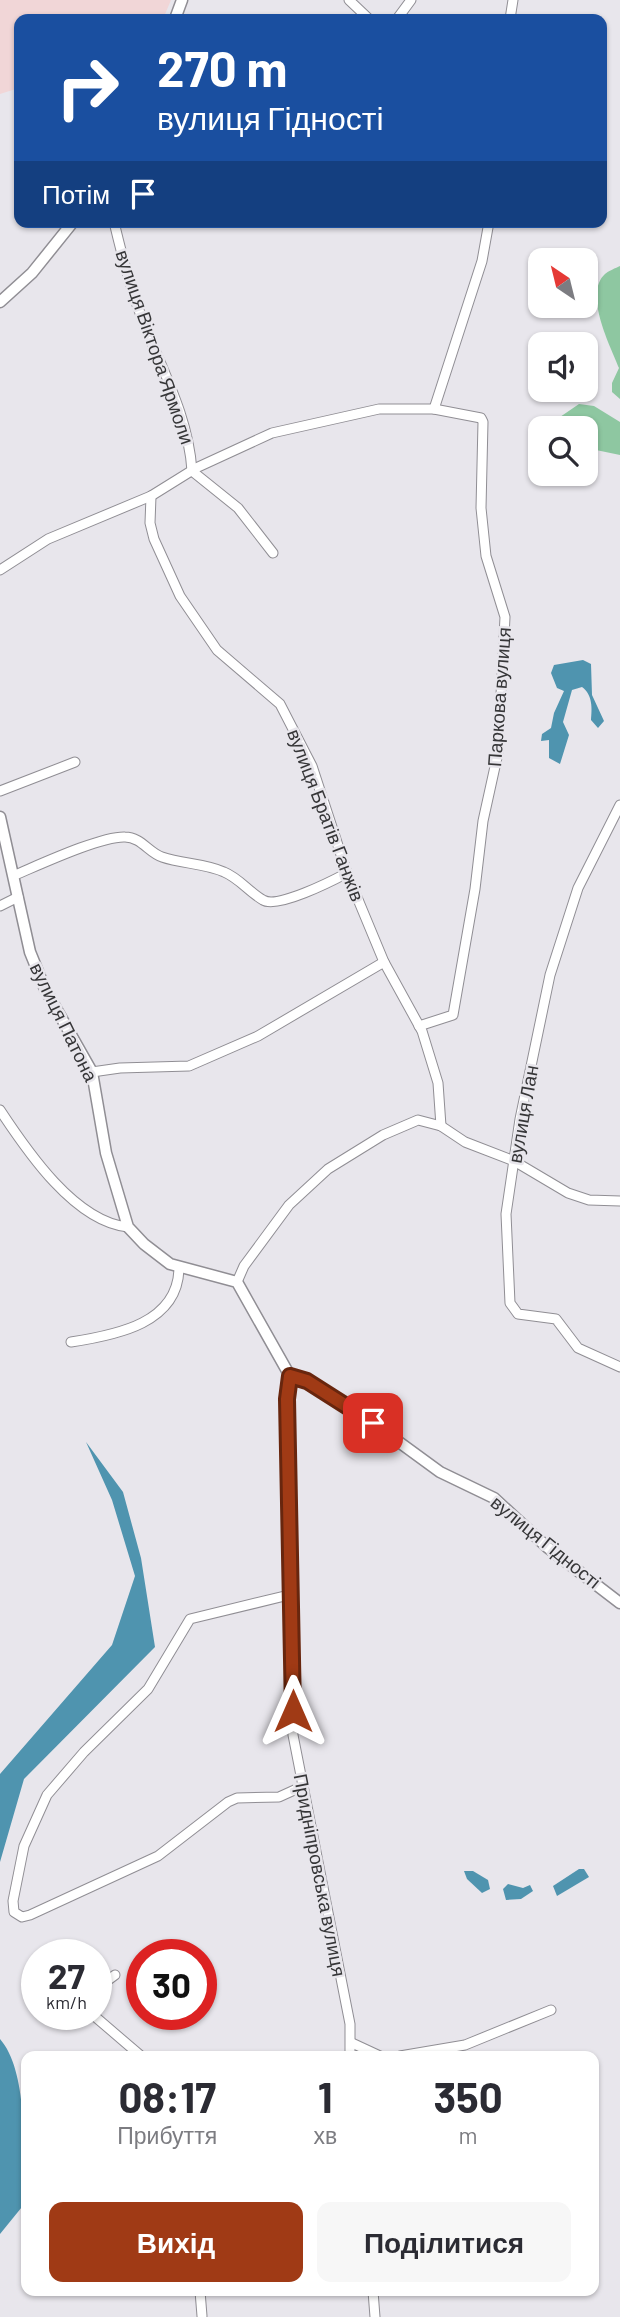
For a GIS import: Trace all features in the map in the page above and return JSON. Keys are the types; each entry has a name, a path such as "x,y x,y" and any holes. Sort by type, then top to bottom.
{"street":[{"path":"349,0 364,14"},
{"path":"2,297 32,273 68,228"},
{"name":"вулиця Віктора Ярмоли","path":"116,228 134,297 178,403 188,436 192,471 272,433 379,409 434,409"},
{"path":"434,409 482,261 488,228"},
{"name":"Паркова вулиця","path":"419,1026 453,1015 475,889 483,821 498,753 505,617 486,556 481,508 481,418 434,409"},
{"path":"0,570 48,539 151,496 192,471 238,508 273,553"},
{"name":"вулиця Братів Ганжів","path":"151,496 150,523 154,540 180,596 217,650 231,665 268,691 288,716 312,766 347,873 384,962 419,1026 438,1083 441,1126"},
{"path":"0,791 75,762"},
{"name":"вулиця Лан","path":"620,805 578,888 550,975 506,1213 510,1303 518,1314 556,1319 578,1348 620,1367"},
{"name":"вулиця Патона","path":"0,817 30,952 45,989 92,1072 107,1153 128,1227"},
{"path":"15,875 71,852 125,837 136,839 161,857 203,864 227,872 265,902 275,902 319,887 347,873"},
{"path":"0,906 18,897"},
{"path":"92,1072 120,1068 189,1066 258,1036 384,962"},
{"path":"0,1110 20,1141 52,1178 89,1212 111,1225 128,1227 156,1255 179,1267 237,1282 290,1376"},
{"path":"237,1282 244,1266 289,1205 328,1169 383,1135 418,1120 441,1126 465,1142 514,1161 568,1193 589,1199 620,1201"},
{"path":"71,1342 121,1332 148,1319 168,1304 179,1287 179,1267"},
{"name":"Придніпровська вулиця","path":"290,1376 287,1399 293,1594 293,1735 352,2043 351,2051"},
{"name":"вулиця Гідності","path":"290,1376 307,1381 351,1407 440,1472 494,1498 547,1547 620,1603"},
{"path":"293,1594 190,1619 148,1689 84,1752 47,1795 24,1846 13,1901 14,1912 22,1917 30,1915 158,1856 228,1802 237,1798 279,1797 301,1787"},
{"path":"430,2051 465,2045 551,2010"},
{"path":"111,2030 135,2051"},
{"path":"352,2043 369,2051"},
{"path":"200,2296 202,2316"},
{"path":"373,2296 375,2317"}],"shaded area":[{"path":"0,0 171,0 165,14 14,14 14,90 0,94"}],"green space":[{"path":"620,266 620,399 612,392 612,383 619,368 605,334 598,307 599,283 610,271"},
{"path":"579,404 594,406 620,422 620,455 598,450 598,416 561,416"}],"water":[{"path":"583,660 591,664 592,695 604,721 598,728 591,720 591,702 586,690 582,687 572,690 563,722 569,735 560,764 549,758 549,740 541,741 542,734 551,728 554,713 564,691 557,688 551,673 554,665"},
{"path":"86,1442 123,1492 141,1558 155,1647 24,1779 0,1862 0,1774 112,1645 135,1576 112,1500"},
{"path":"579,1869 584,1869 589,1877 557,1896 553,1886"},
{"path":"464,1871 473,1871 488,1880 490,1889 482,1893 467,1879"},
{"path":"508,1884 523,1888 530,1885 533,1891 521,1899 506,1900 503,1889"},
{"path":"0,2039 9,2053 20,2090 21,2208 0,2234"}],"route":[{"path":"293,1711 293,1594 287,1399 290,1376 307,1381 373,1423"}]}
